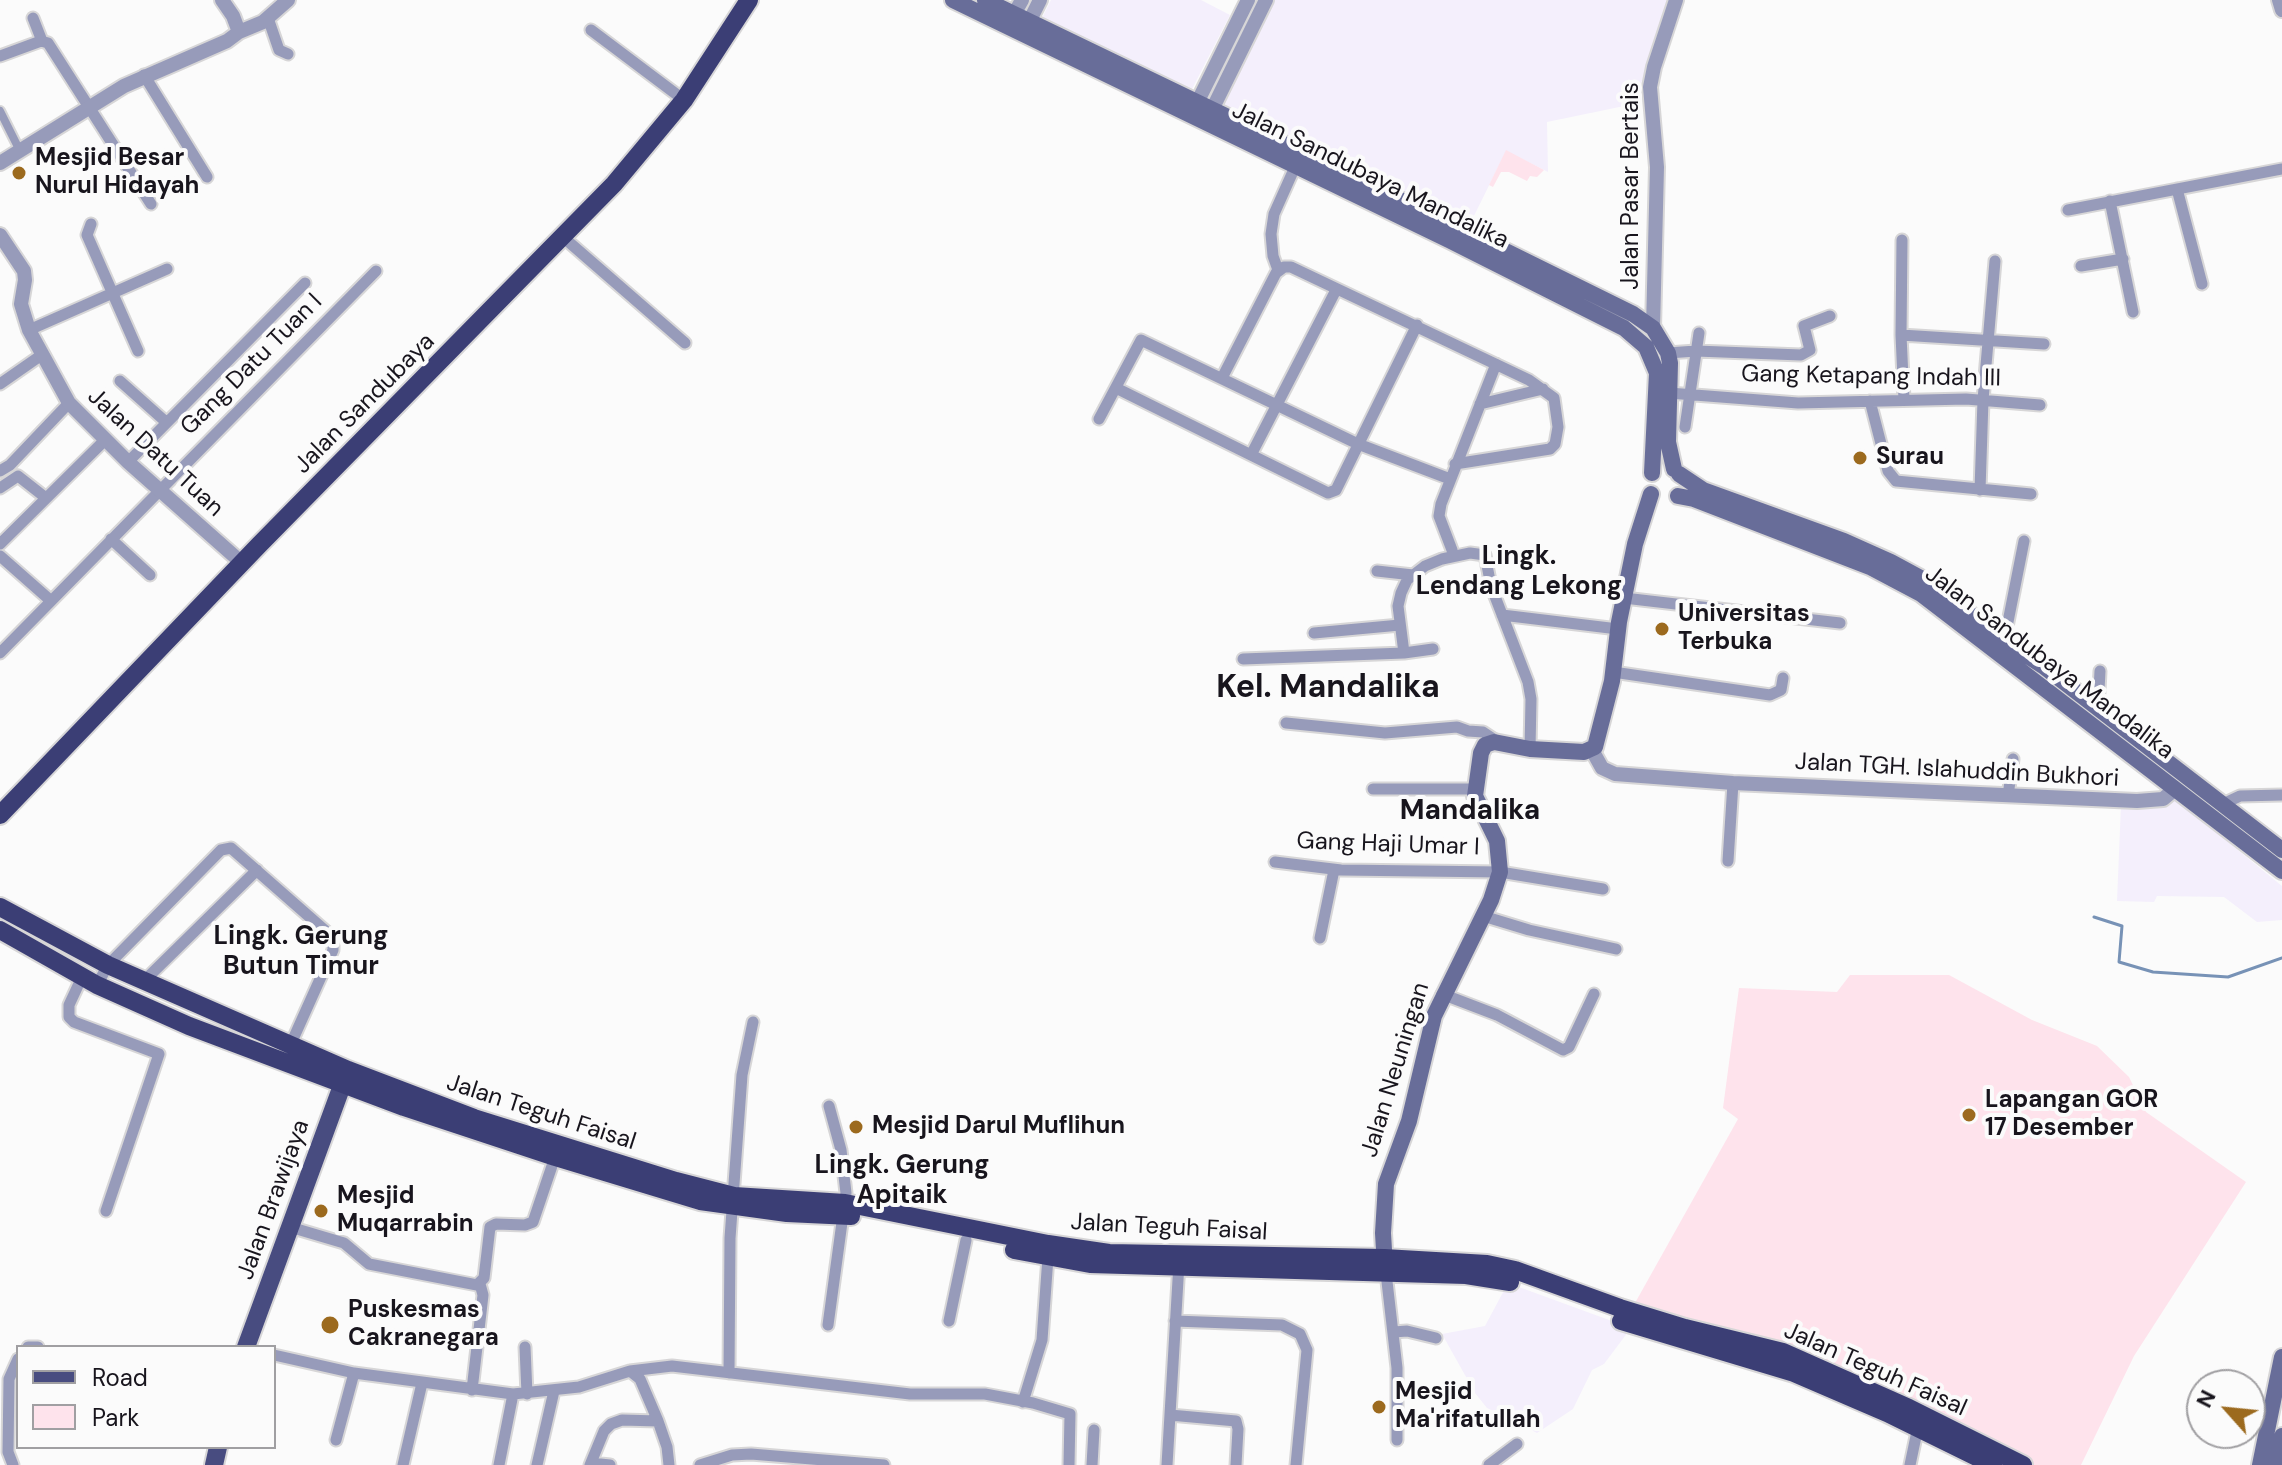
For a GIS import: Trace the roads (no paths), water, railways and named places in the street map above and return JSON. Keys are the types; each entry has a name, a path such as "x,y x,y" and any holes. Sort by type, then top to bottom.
{"highway":[{"name":"Jalan Sandubaya","path":"0,815 635,160 684,100 745,3"},
{"name":"Jalan Teguh Faisal","path":"0,907 108,965 290,1046 404,1107 700,1201 844,1209 1074,1248 1179,1261"},
{"name":"Jalan Teguh Faisal","path":"0,930 90,981 189,1026 313,1075 345,1077 734,1201"},
{"path":"189,1026 199,1006"},
{"name":"Jalan Teguh Faisal","path":"844,1209 966,1240 1090,1264 1179,1261 1385,1266 1458,1261 1515,1270 1685,1328 1783,1352 1839,1384 2015,1463"},
{"name":"Jalan Teguh Faisal","path":"1919,1421 1993,1465"}],"main road":[{"name":"Jalan Sandubaya Mandalika","path":"953,0 1019,19 1295,167 1453,234 1574,293 1641,340 1651,354 1657,382 1652,473"},
{"path":"985,0 1019,19"},
{"path":"1201,114 1453,234"},
{"path":"1574,293 1633,314 1653,328 1668,353 1668,442 1682,482 1678,496 1664,502 1651,494"},
{"path":"1500,872 1497,841 1477,804 1474,789 1482,749 1488,743 1498,742 1530,749 1584,752 1592,750 1597,743 1635,544 1651,494 1648,479 1659,468 1677,472 1703,490 1806,526 1891,562 1928,582 2003,648 2043,666 2282,850"},
{"name":"Jalan Sandubaya Mandalika","path":"1678,496 1694,499 1892,577 2003,648 2175,789 2282,871"},
{"path":"2191,801 2202,787"},
{"name":"Jalan Neuningan","path":"1385,1266 1387,1177 1406,1132 1442,994 1483,916 1500,872"},
{"name":"Jalan Brawijaya","path":"247,1345 345,1077"},
{"path":"2260,1465 2281,1368"},
{"path":"2276,1465 2282,1436"}],"street":[{"path":"222,0 239,32"},
{"path":"0,163 144,75 225,42 268,18 288,0"},
{"path":"1019,19 1040,0"},
{"path":"1201,114 1248,0"},
{"path":"1201,114 1266,0"},
{"name":"Jalan Pasar Bertais","path":"1653,328 1657,167 1650,87 1676,0"},
{"path":"2279,0 2282,10"},
{"path":"33,18 42,41"},
{"path":"268,18 279,50 288,54"},
{"path":"591,30 684,100"},
{"path":"0,56 42,41 49,44 151,204"},
{"path":"144,75 207,177"},
{"path":"0,111 17,145"},
{"path":"1222,378 1278,270 1271,234 1274,214 1295,167"},
{"path":"2068,210 2282,169"},
{"path":"2177,189 2202,284"},
{"path":"2110,201 2133,312"},
{"path":"91,224 87,235 138,351"},
{"name":"Jalan Datu Tuan","path":"0,235 24,271 21,304 29,330 69,403 128,462 242,563"},
{"path":"563,237 685,343"},
{"path":"1902,240 1904,400"},
{"path":"2081,266 2123,259"},
{"path":"1980,490 1983,400 1995,261"},
{"path":"1278,270 1291,267 1417,325 1543,389 1554,398 1557,435 1550,449 1455,464"},
{"path":"29,330 167,269"},
{"name":"Gang Datu Tuan I","path":"0,653 376,271"},
{"path":"128,462 305,283"},
{"path":"1251,455 1336,290"},
{"path":"1668,353 1807,353 1810,350 1804,326 1830,316"},
{"path":"1116,388 1330,492 1338,487 1417,325"},
{"path":"1685,427 1695,394 1699,333"},
{"path":"1901,335 2044,344"},
{"path":"1099,419 1141,340 1358,444 1450,479"},
{"path":"0,384 43,354"},
{"path":"1452,550 1439,516 1455,464 1496,364"},
{"path":"120,381 166,422"},
{"path":"1480,404 1543,389"},
{"name":"Gang Ketapang Indah III","path":"1669,393 1798,403 1983,400 2040,405"},
{"path":"1870,401 1887,468 1894,479 1902,483 2031,494"},
{"path":"0,471 10,465 69,403"},
{"path":"0,544 105,440"},
{"path":"0,488 18,476 46,498"},
{"path":"111,539 150,575"},
{"path":"2003,648 2024,541"},
{"path":"1404,653 1399,599 1413,575 1442,559 1470,553 1485,555 1489,581 1530,690 1530,749"},
{"path":"0,556 50,600"},
{"path":"1377,571 1413,575"},
{"path":"1624,598 1840,623"},
{"path":"1502,615 1618,629"},
{"path":"1314,633 1400,625"},
{"path":"1243,659 1404,653 1433,649"},
{"path":"2098,710 2100,671"},
{"path":"1613,672 1770,695 1781,690 1783,678"},
{"path":"1286,723 1385,733 1458,727 1487,733 1498,742"},
{"name":"Jalan TGH. Islahuddin Bukhori","path":"1592,750 1602,768 1615,774 1733,783 2145,801 2163,799 2175,789"},
{"path":"2008,796 2013,759"},
{"path":"1728,861 1733,783"},
{"path":"1373,789 1474,789"},
{"path":"2223,804 2240,796 2282,795"},
{"path":"106,1211 159,1056 156,1052 74,1022 69,1017 69,1005 222,849 235,849 329,934 333,943 333,950 290,1046"},
{"name":"Gang Haji Umar I","path":"1275,862 1334,870 1500,872 1603,889"},
{"path":"144,981 257,870"},
{"path":"1320,938 1334,870"},
{"path":"1483,916 1529,930 1616,949"},
{"path":"1442,994 1497,1015 1563,1050 1569,1047 1594,994"},
{"path":"729,1373 730,1238 742,1075 753,1022"},
{"path":"828,1325 844,1209 842,1158 829,1106"},
{"path":"472,1390 483,1295 481,1282 490,1227 495,1224 522,1226 531,1223 555,1157"},
{"path":"290,1227 344,1243 369,1264 473,1285 481,1282"},
{"path":"949,1321 966,1240"},
{"path":"1023,1402 1042,1340 1048,1257"},
{"path":"1167,1465 1179,1261"},
{"path":"1385,1266 1399,1393 1397,1440"},
{"path":"1175,1321 1282,1325 1300,1334 1307,1350 1296,1465"},
{"path":"1394,1332 1407,1331 1436,1338"},
{"path":"525,1347 527,1394"},
{"path":"276,1355 354,1373 513,1394 588,1385 630,1371 663,1365 910,1394 985,1394 1070,1414 1069,1465"},
{"path":"13,1465 8,1452 9,1379 16,1363"},
{"path":"630,1371 640,1379 658,1421 667,1447 669,1465"},
{"path":"336,1440 354,1373"},
{"path":"403,1465 422,1383"},
{"path":"537,1465 554,1391"},
{"path":"499,1465 513,1394"},
{"path":"1170,1415 1236,1421 1236,1465"},
{"path":"610,1465 590,1464 602,1435 611,1424 622,1420 658,1421"},
{"path":"1910,1465 1919,1421"},
{"path":"1092,1465 1094,1430"},
{"path":"1489,1465 1517,1444"},
{"path":"700,1465 732,1455 758,1460 884,1465"}],"waterway":[{"path":"2094,917 2122,926 2119,962 2153,972 2228,977 2282,958"}],"place":[{"name":"Mesjid Besar Nurul Hidayah","path":"19,173"},
{"name":"Surau","path":"1860,458"},
{"name":"Universitas Terbuka","path":"1662,629"},
{"name":"Lapangan GOR 17 Desember","path":"1969,1115"},
{"name":"Mesjid Darul Muflihun","path":"856,1127"},
{"name":"Mesjid Muqarrabin","path":"321,1211"},
{"name":"Puskesmas Cakranegara","path":"330,1325"},
{"name":"Mesjid Ma'rifatullah","path":"1379,1407"}],"district":[{"name":"Lingk. Lendang Lekong","path":"1519,572"},
{"name":"Kel. Mandalika","path":"1328,689"},
{"name":"Mandalika","path":"1470,812"},
{"name":"Lingk. Gerung Butun Timur","path":"301,952"},
{"name":"Lingk. Gerung Apitaik","path":"902,1181"}]}
